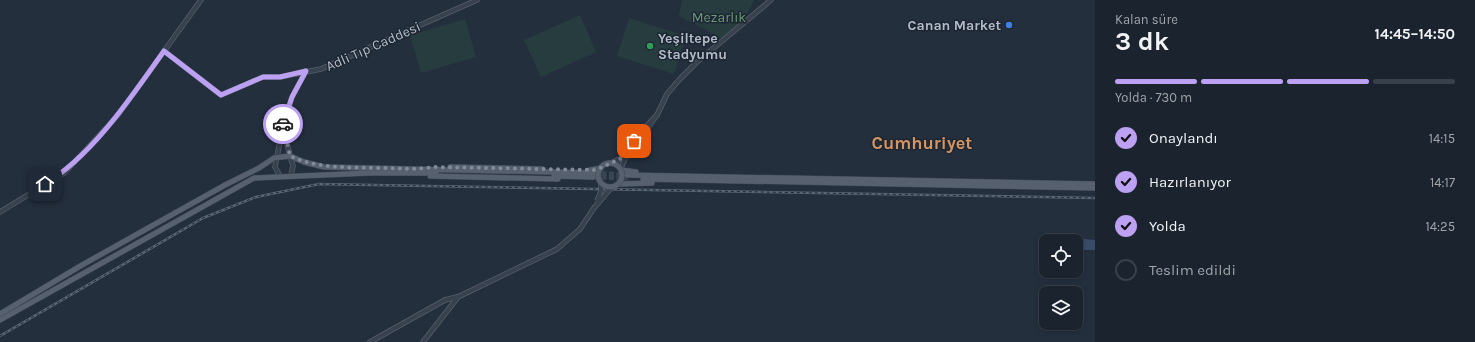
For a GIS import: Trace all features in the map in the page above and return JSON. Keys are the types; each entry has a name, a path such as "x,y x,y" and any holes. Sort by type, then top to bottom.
{"main road":[{"path":"0,314 82,265 276,158 290,156 304,162 324,167 594,175"},
{"path":"0,320 254,178 291,175 419,171 435,167 588,170 600,168 611,163 621,169 651,173 747,179 1095,184"},
{"path":"600,168 598,176 601,183"},
{"path":"619,184 623,176 621,169"},
{"path":"419,171 435,177 584,180 601,183 612,187 619,184 747,179"},
{"path":"628,176 1095,188"}],"street":[{"path":"0,212 64,172 118,114 201,0"},
{"name":"Adli Tıp Caddesi","path":"164,51 221,95 263,77 280,77 321,69 477,0"},
{"path":"611,163 622,158 656,115 667,94 679,80 771,0"},
{"path":"280,176 275,167 283,126 292,97 306,71"},
{"path":"283,126 293,166 291,175"},
{"path":"621,169 624,159 635,141"},
{"path":"594,208 601,191 601,183"},
{"path":"370,342 445,300 458,297 557,249 580,229 594,208 612,187"},
{"path":"424,342 458,297"}],"green space":[{"name":"Mezarlık","path":"682,0 754,0 745,18 722,39 679,16"},
{"path":"580,15 596,52 541,77 524,40"},
{"path":"629,18 686,36 674,74 617,56"},
{"path":"465,19 476,57 421,73 410,35"}],"water":[{"path":"1084,239 1095,240 1095,250 1084,250"}],"tunnel":[{"path":"594,173 624,175"},
{"path":"594,177 628,178"}],"railway":[{"path":"0,336 203,218 256,197 319,184 1095,198"}],"way so far":[{"path":"283,124 290,156 304,162 324,167 419,169 435,167 489,167 596,170 607,163 611,163 622,158 634,141"}],"place":[{"name":"Canan Market","path":"1009,25"},
{"name":"Yeşiltepe Stadyumu","path":"650,46"}],"district":[{"name":"Cumhuriyet","path":"922,143"}],"route":[{"path":"45,184 64,172 118,114 164,51 221,95 263,77 280,77 306,71 292,97 283,124"}]}
